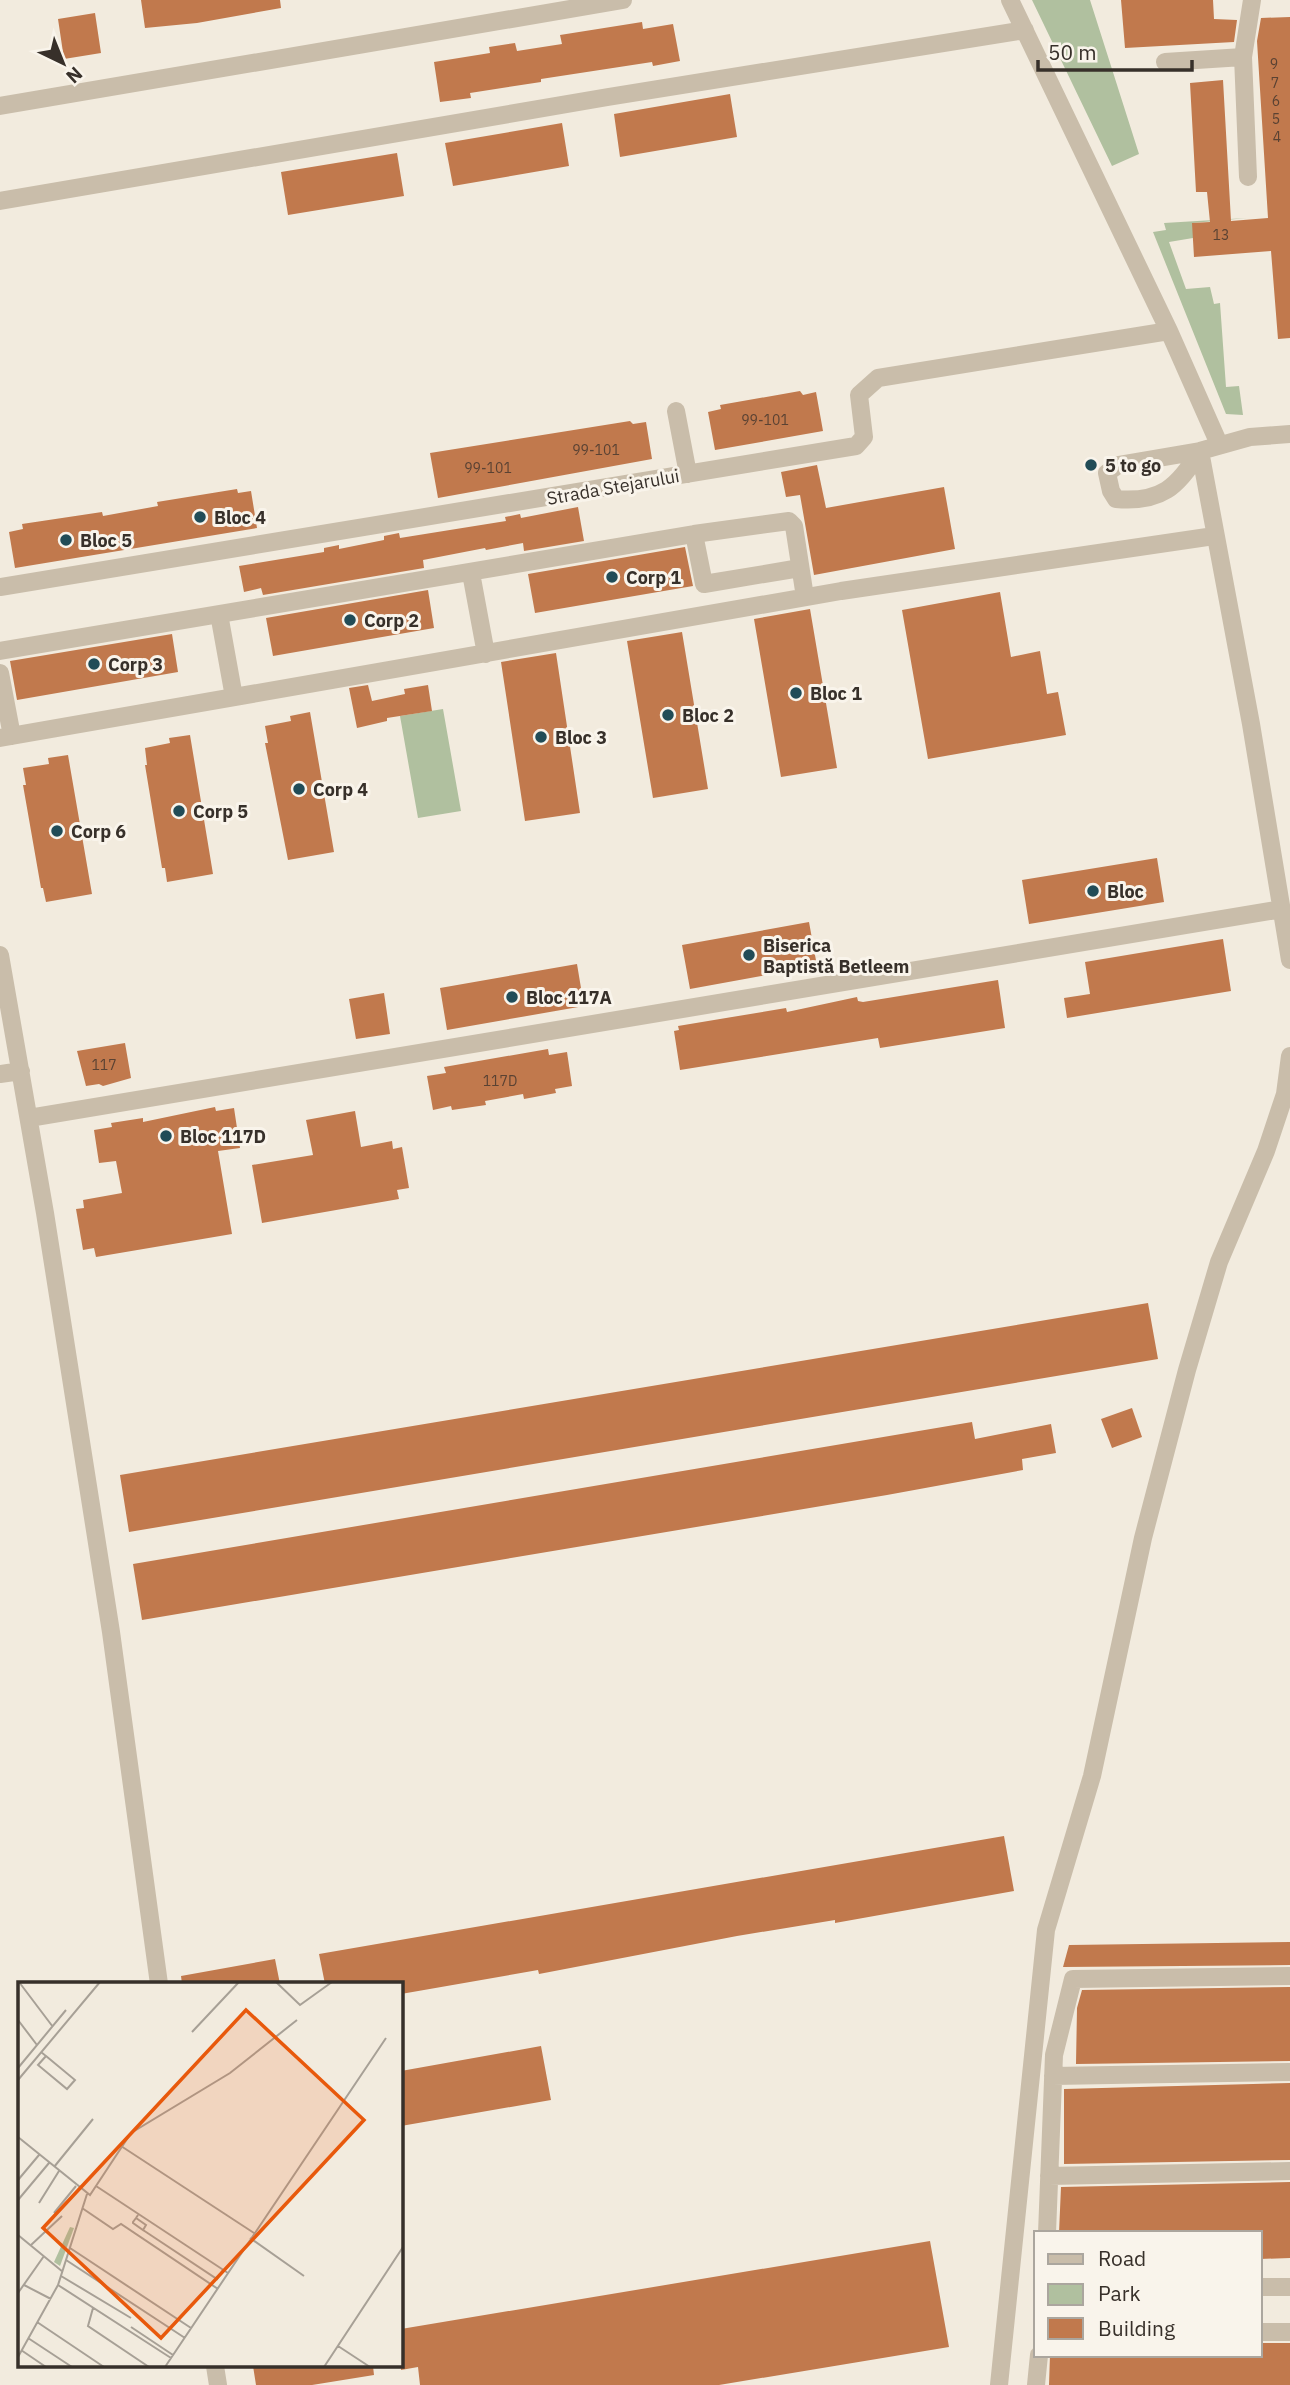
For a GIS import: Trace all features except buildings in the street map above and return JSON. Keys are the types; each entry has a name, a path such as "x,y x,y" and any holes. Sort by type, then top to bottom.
{"street":[{"path":"0,106 623,0"},
{"path":"1010,0 1169,331 1219,443"},
{"path":"1248,177 1242,57 1252,0"},
{"path":"0,201 608,97 1025,30"},
{"path":"1165,62 1242,57"},
{"name":"Strada Stejarului","path":"0,587 856,446 864,437 859,395 878,378 1169,331"},
{"path":"676,411 688,474"},
{"path":"1200,451 1183,479 1161,494 1128,500 1116,499 1111,491 1107,473 1118,465 1200,451 1219,443 1250,437 1290,434"},
{"path":"1200,451 1251,724 1290,960"},
{"path":"0,650 785,519 794,526 805,597"},
{"path":"694,534 704,584 800,568"},
{"path":"0,673 6,737 805,597 1214,536"},
{"path":"471,573 486,654"},
{"path":"219,614 234,697"},
{"path":"29,1118 1282,909"},
{"path":"0,954 29,1118 111,1633 159,1982"},
{"path":"999,2385 1046,1930 1092,1776 1143,1538 1187,1370 1219,1262 1266,1151 1285,1094 1290,1056"},
{"path":"0,1074 21,1071"},
{"path":"1047,2231 1054,2054 1073,1979 1290,1976"},
{"path":"1053,2076 1290,2072"},
{"path":"1049,2176 1290,2171"},
{"path":"1262,2287 1290,2287"},
{"path":"1262,2332 1290,2332"},
{"path":"1036,2385 1039,2357"}],"green space":[{"path":"1032,0 1090,0 1139,154 1112,166"},
{"path":"1247,218 1193,223 1193,238 1169,242 1186,289 1210,287 1214,304 1220,303 1226,387 1239,386 1243,415 1226,414 1153,232 1166,230 1164,223"},
{"path":"443,709 461,811 418,818 400,716"}],"place":[{"name":"5 to go","path":"1091,465"},
{"name":"Bloc 4","path":"200,517"},
{"name":"Bloc 5","path":"66,540"},
{"name":"Corp 1","path":"612,577"},
{"name":"Corp 2","path":"350,620"},
{"name":"Corp 3","path":"94,664"},
{"name":"Bloc 1","path":"796,693"},
{"name":"Bloc 2","path":"668,715"},
{"name":"Bloc 3","path":"541,737"},
{"name":"Corp 4","path":"299,789"},
{"name":"Corp 5","path":"179,811"},
{"name":"Corp 6","path":"57,831"},
{"name":"Bloc","path":"1093,891"},
{"name":"Biserica Baptistă Betleem","path":"749,955"},
{"name":"Bloc 117A","path":"512,997"},
{"name":"Bloc 117D","path":"166,1136"}]}
